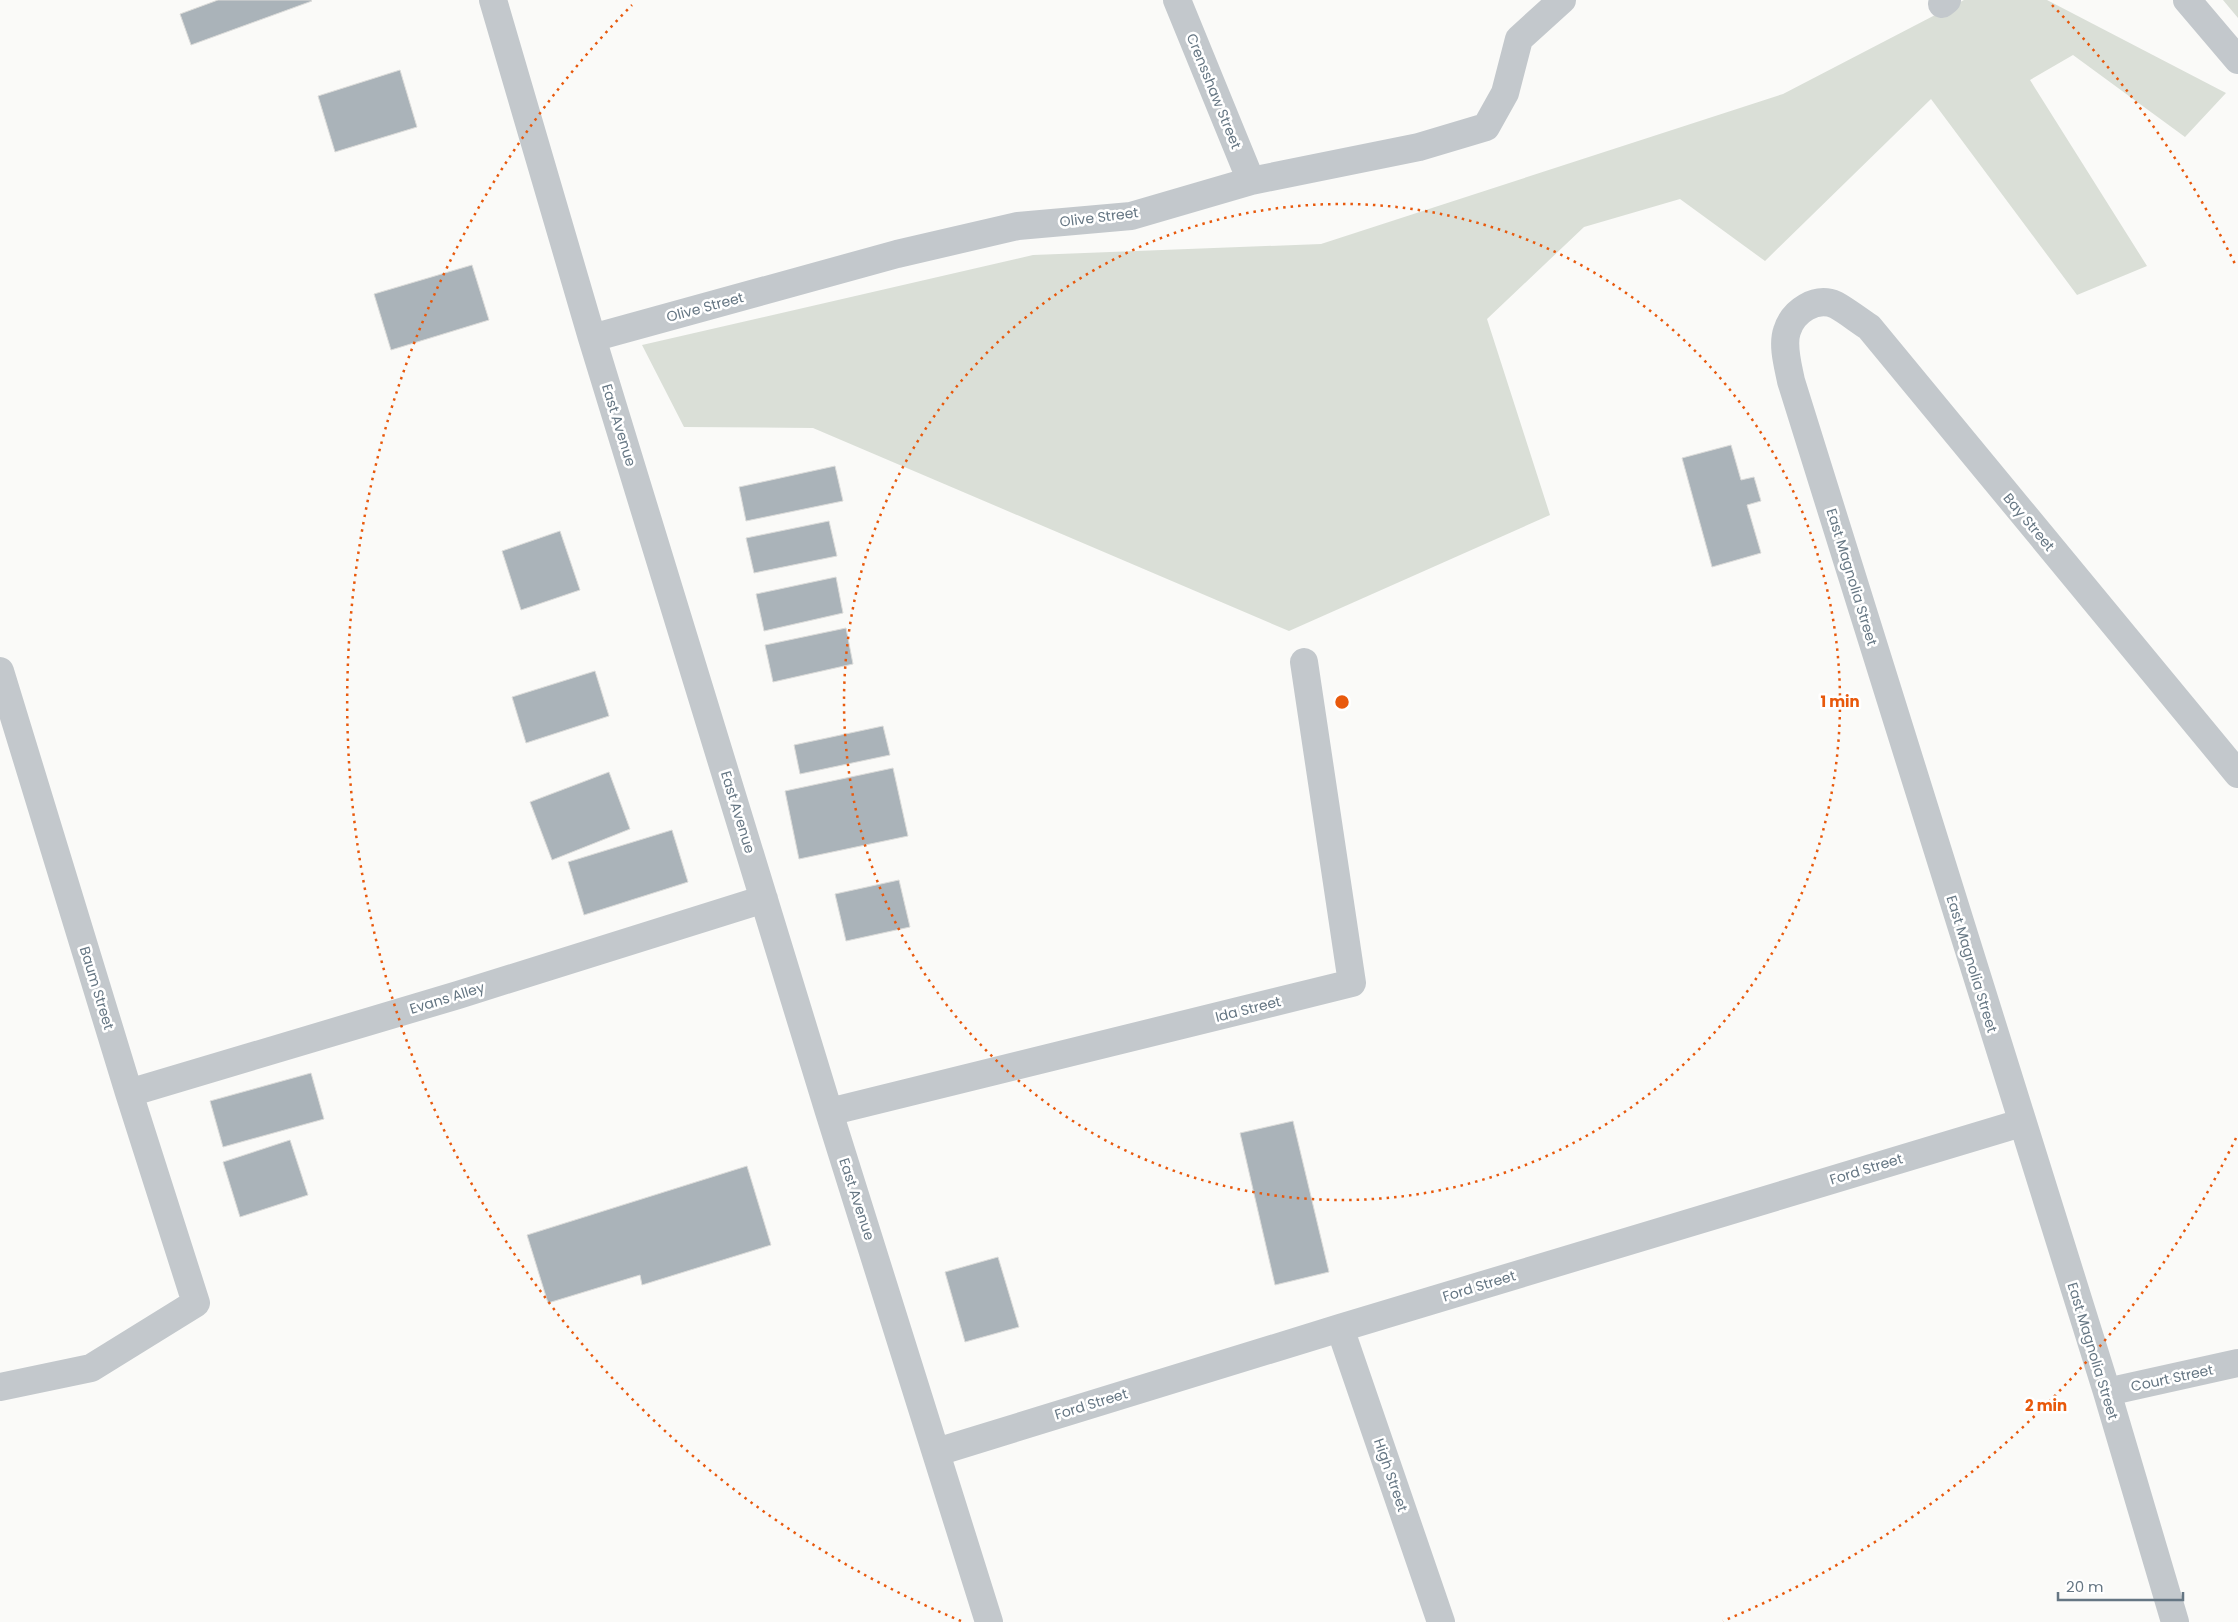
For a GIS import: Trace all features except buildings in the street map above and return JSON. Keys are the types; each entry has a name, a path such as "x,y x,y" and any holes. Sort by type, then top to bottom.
{"street":[{"name":"East Avenue","path":"493,0 592,338 829,1112 989,1622"},
{"name":"Crensshaw Street","path":"1177,0 1251,182"},
{"name":"Olive Street","path":"592,338 897,254 1018,226 1130,216 1251,182 1419,147 1486,127 1505,93 1519,39 1562,0"},
{"path":"2187,0 2238,60"},
{"name":"Bay Street","path":"1802,308 1820,302 1835,305 1868,327 2238,774"},
{"name":"East Magnolia Street","path":"1802,308 1786,331 1786,351 1791,381 2021,1123 2107,1392 2175,1622"},
{"name":"Ida Street","path":"829,1112 1352,983 1304,662"},
{"name":"Baum Street","path":"0,671 196,1304 91,1368 0,1387"},
{"name":"Evans Alley","path":"129,1092 449,998 764,899"},
{"name":"Ford Street","path":"936,1452 2021,1123"},
{"name":"High Street","path":"1340,1328 1441,1622"},
{"name":"Court Street","path":"2107,1392 2238,1364"}],"shaded area":[{"path":"1964,0 2047,0 2226,93 2185,137 2073,55 2030,80 2147,266 2077,295 1931,99 1765,261 1680,199 1584,227 1487,319 1550,515 1289,631 813,428 684,427 642,345 1033,255 1321,244 1783,94"},
{"path":"2223,0 2238,0 2238,18"}]}
